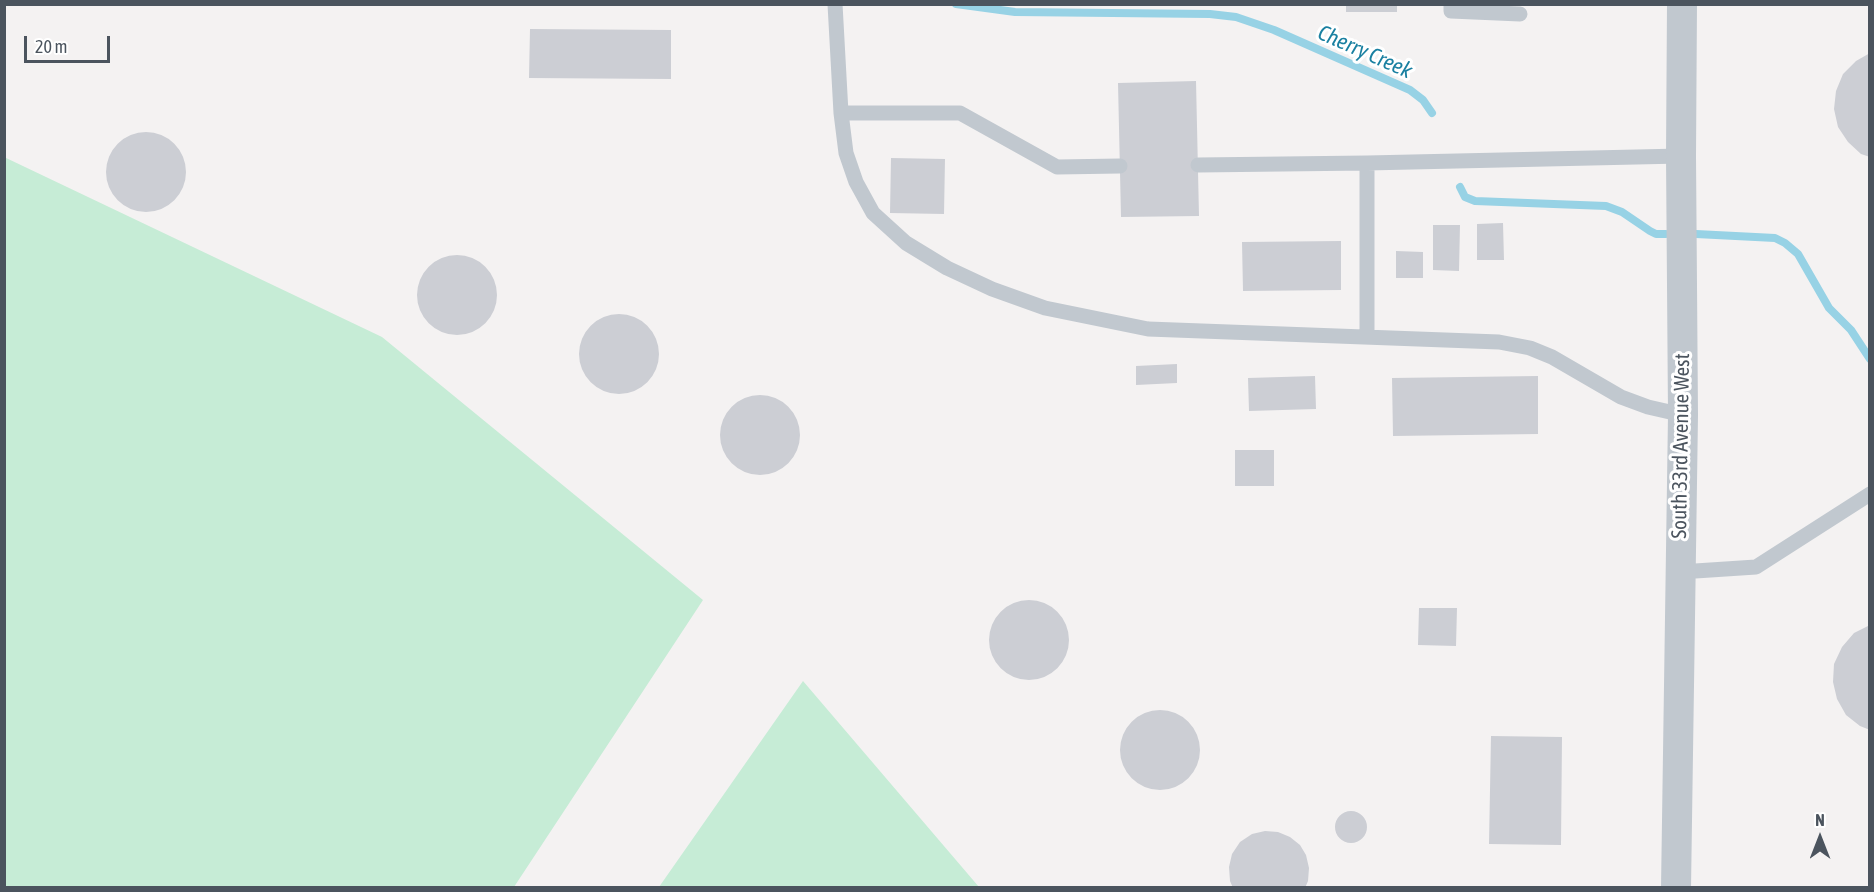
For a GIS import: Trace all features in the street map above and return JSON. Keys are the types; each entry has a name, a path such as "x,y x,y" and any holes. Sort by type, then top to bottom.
{"street":[{"name":"South 33rd Avenue West","path":"1676,888 1683,415 1682,4"}],"lane":[{"path":"835,4 841,113 846,153 856,182 873,213 906,243 948,268 992,289 1045,308 1148,329 1499,342 1530,348 1552,357 1621,397 1648,407 1683,415"},
{"path":"1451,4 1451,10 1520,14"},
{"path":"841,113 960,113 1056,167 1120,166"},
{"path":"1198,165 1367,164 1681,156"},
{"path":"1367,164 1367,337"},
{"path":"1680,572 1756,567 1869,494"}],"green space":[{"path":"4,157 382,337 703,600 514,887 5,887"},
{"path":"803,681 979,887 659,887"}],"building":[{"path":"1346,4 1397,4 1397,12 1346,12"},
{"path":"530,29 671,30 671,79 529,78"},
{"path":"1870,53 1870,157 1861,154 1848,142 1838,127 1834,109 1836,91 1843,74 1856,61"},
{"path":"1196,81 1199,216 1121,217 1118,83"},
{"path":"146,132 161,135 174,144 183,157 186,172 183,187 174,200 161,209 146,212 131,209 118,200 109,187 106,172 109,157 118,144 131,135"},
{"path":"891,158 945,159 944,214 890,213"},
{"path":"1503,223 1504,260 1477,260 1477,224"},
{"path":"1433,225 1460,225 1459,271 1433,270"},
{"path":"1341,241 1341,290 1243,291 1242,242"},
{"path":"1396,251 1423,252 1423,278 1396,278"},
{"path":"457,255 472,258 485,267 494,280 497,295 494,310 485,323 472,332 457,335 442,332 429,323 420,310 417,295 420,280 429,267 442,258"},
{"path":"619,314 634,317 647,326 656,339 659,354 656,369 647,382 634,391 619,394 604,391 591,382 582,369 579,354 582,339 591,326 604,317"},
{"path":"1177,364 1177,383 1136,385 1136,366"},
{"path":"1315,376 1316,409 1249,411 1248,378"},
{"path":"1538,376 1538,434 1393,436 1392,378"},
{"path":"760,395 775,398 788,407 797,420 800,435 797,450 788,463 775,472 760,475 745,472 732,463 723,450 720,435 723,420 732,407 745,398"},
{"path":"1235,450 1274,450 1274,486 1235,486"},
{"path":"1029,600 1044,603 1057,612 1066,625 1069,640 1066,655 1057,668 1044,677 1029,680 1014,677 1001,668 992,655 989,640 992,625 1001,612 1014,603"},
{"path":"1419,608 1457,608 1456,646 1418,645"},
{"path":"1870,625 1870,730 1860,726 1846,715 1837,699 1833,682 1834,664 1842,647 1854,633"},
{"path":"1160,710 1175,713 1188,722 1197,735 1200,750 1197,765 1188,778 1175,787 1160,790 1145,787 1132,778 1123,765 1120,750 1123,735 1132,722 1145,713"},
{"path":"1491,736 1562,737 1561,845 1489,844"},
{"path":"1351,811 1362,816 1367,827 1362,838 1351,843 1340,838 1335,827 1340,816"},
{"path":"1265,831 1278,832 1290,837 1300,845 1306,855 1309,868 1305,888 1233,888 1229,867 1232,854 1240,842 1252,834"}],"waterway":[{"name":"Cherry Creek","path":"956,4 1015,12 1210,14 1236,17 1274,30 1410,90 1423,100 1432,113"},
{"name":"Cherry Creek","path":"1460,187 1465,197 1475,201 1606,206 1622,212 1656,234 1666,234"},
{"name":"Cherry Creek","path":"1696,234 1775,238 1785,243 1798,254 1829,308 1851,330 1870,359"}]}
